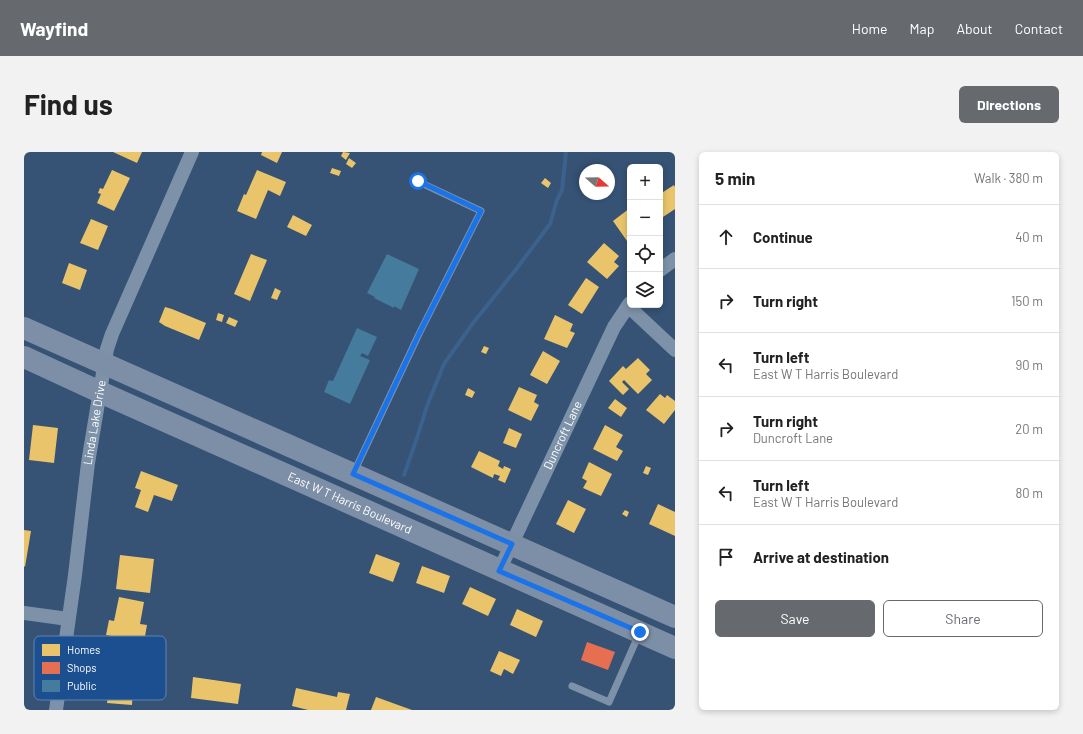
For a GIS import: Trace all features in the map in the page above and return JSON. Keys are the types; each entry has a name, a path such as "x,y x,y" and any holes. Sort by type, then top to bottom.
{"main road":[{"path":"24,328 512,544 675,618"},
{"name":"East W T Harris Boulevard","path":"24,357 499,571 675,648"}],"street":[{"name":"Linda Lake Drive","path":"66,636 88,463 105,364 112,334 192,152"},
{"path":"663,268 675,259"},
{"name":"Duncroft Lane","path":"499,571 614,327 627,307"},
{"path":"633,308 675,350"},
{"path":"24,613 68,619"},
{"name":"Linda Lake Drive","path":"56,710 57,700"}],"lane":[{"path":"353,474 419,334 481,211 418,181"},
{"path":"572,686 609,702 640,632"}],"building: Homes":[{"path":"113,152 142,152 137,163"},
{"path":"262,152 282,152 277,163 261,155"},
{"path":"343,152 350,153 346,160 341,156"},
{"path":"349,158 356,163 352,168 346,164"},
{"path":"332,168 341,171 339,176 330,173"},
{"path":"112,170 130,178 114,211 97,203 101,194 98,193 100,188 103,189"},
{"path":"257,170 286,182 280,196 268,190 256,219 237,211"},
{"path":"545,178 551,183 548,188 541,183"},
{"path":"674,185 675,209 663,217 663,200 663,192"},
{"path":"627,210 627,241 613,221"},
{"path":"293,215 312,225 306,236 287,227"},
{"path":"91,219 108,226 98,250 80,243"},
{"path":"604,243 619,256 614,262 619,266 607,279 587,262"},
{"path":"251,254 267,260 250,301 234,294"},
{"path":"69,263 87,270 80,290 62,283"},
{"path":"586,278 599,287 582,314 568,305"},
{"path":"275,288 281,291 277,300 271,298"},
{"path":"165,307 206,323 199,340 159,322"},
{"path":"218,313 224,315 222,322 216,320"},
{"path":"555,315 573,324 570,331 575,333 567,348 544,339"},
{"path":"229,317 238,321 235,327 226,323"},
{"path":"484,346 489,348 486,354 481,352"},
{"path":"543,351 560,361 547,384 530,375"},
{"path":"638,358 650,370 646,374 652,380 638,394 624,380 622,382 629,389 623,395 609,381 623,366 626,369"},
{"path":"519,387 537,395 534,402 539,405 531,421 508,410"},
{"path":"468,388 475,392 472,398 465,395"},
{"path":"660,394 665,398 667,395 675,401 675,410 664,424 646,410"},
{"path":"615,399 627,408 621,417 608,408"},
{"path":"33,425 58,428 54,463 29,460"},
{"path":"605,425 623,435 616,447 623,451 617,461 593,449"},
{"path":"509,428 522,434 516,448 503,443"},
{"path":"479,451 500,461 498,466 503,469 504,466 511,469 505,483 498,480 500,476 494,474 493,478 471,467"},
{"path":"589,462 612,474 601,496 583,488 587,481 582,478"},
{"path":"646,466 651,468 648,475 643,473"},
{"path":"141,471 178,485 172,501 154,495 148,512 135,507 141,490 135,488"},
{"path":"568,500 586,509 574,533 556,524"},
{"path":"658,504 675,512 675,536 649,524"},
{"path":"625,510 629,512 627,517 622,514"},
{"path":"24,530 31,531 25,567 24,566"},
{"path":"376,554 400,563 393,582 369,573"},
{"path":"120,555 154,559 150,593 116,589"},
{"path":"422,566 450,576 444,593 416,583"},
{"path":"470,587 496,599 488,616 462,604"},
{"path":"119,597 144,602 140,624 147,625 145,636 106,635 109,620 114,621"},
{"path":"517,609 543,621 536,637 510,625"},
{"path":"499,651 520,660 513,674 504,669 501,676 490,671"},
{"path":"193,677 241,684 238,704 191,698"},
{"path":"296,688 337,697 338,692 350,694 346,710 308,710 292,706"},
{"path":"376,697 412,710 371,710"},
{"path":"107,700 132,700 132,705 107,703"}],"building: Shops":[{"path":"587,642 615,652 608,670 581,660"}],"building: Public":[{"path":"387,254 419,269 401,310 374,298 375,297 367,293"},
{"path":"357,328 377,337 368,356 362,353 360,356 370,360 350,404 324,392 329,380 333,381"}],"waterway":[{"path":"404,475 427,406 444,364 473,323 550,224 557,200 562,190 566,152"}],"route":[{"path":"418,181 481,211 419,334 353,474 512,544 499,571 640,632"}]}
